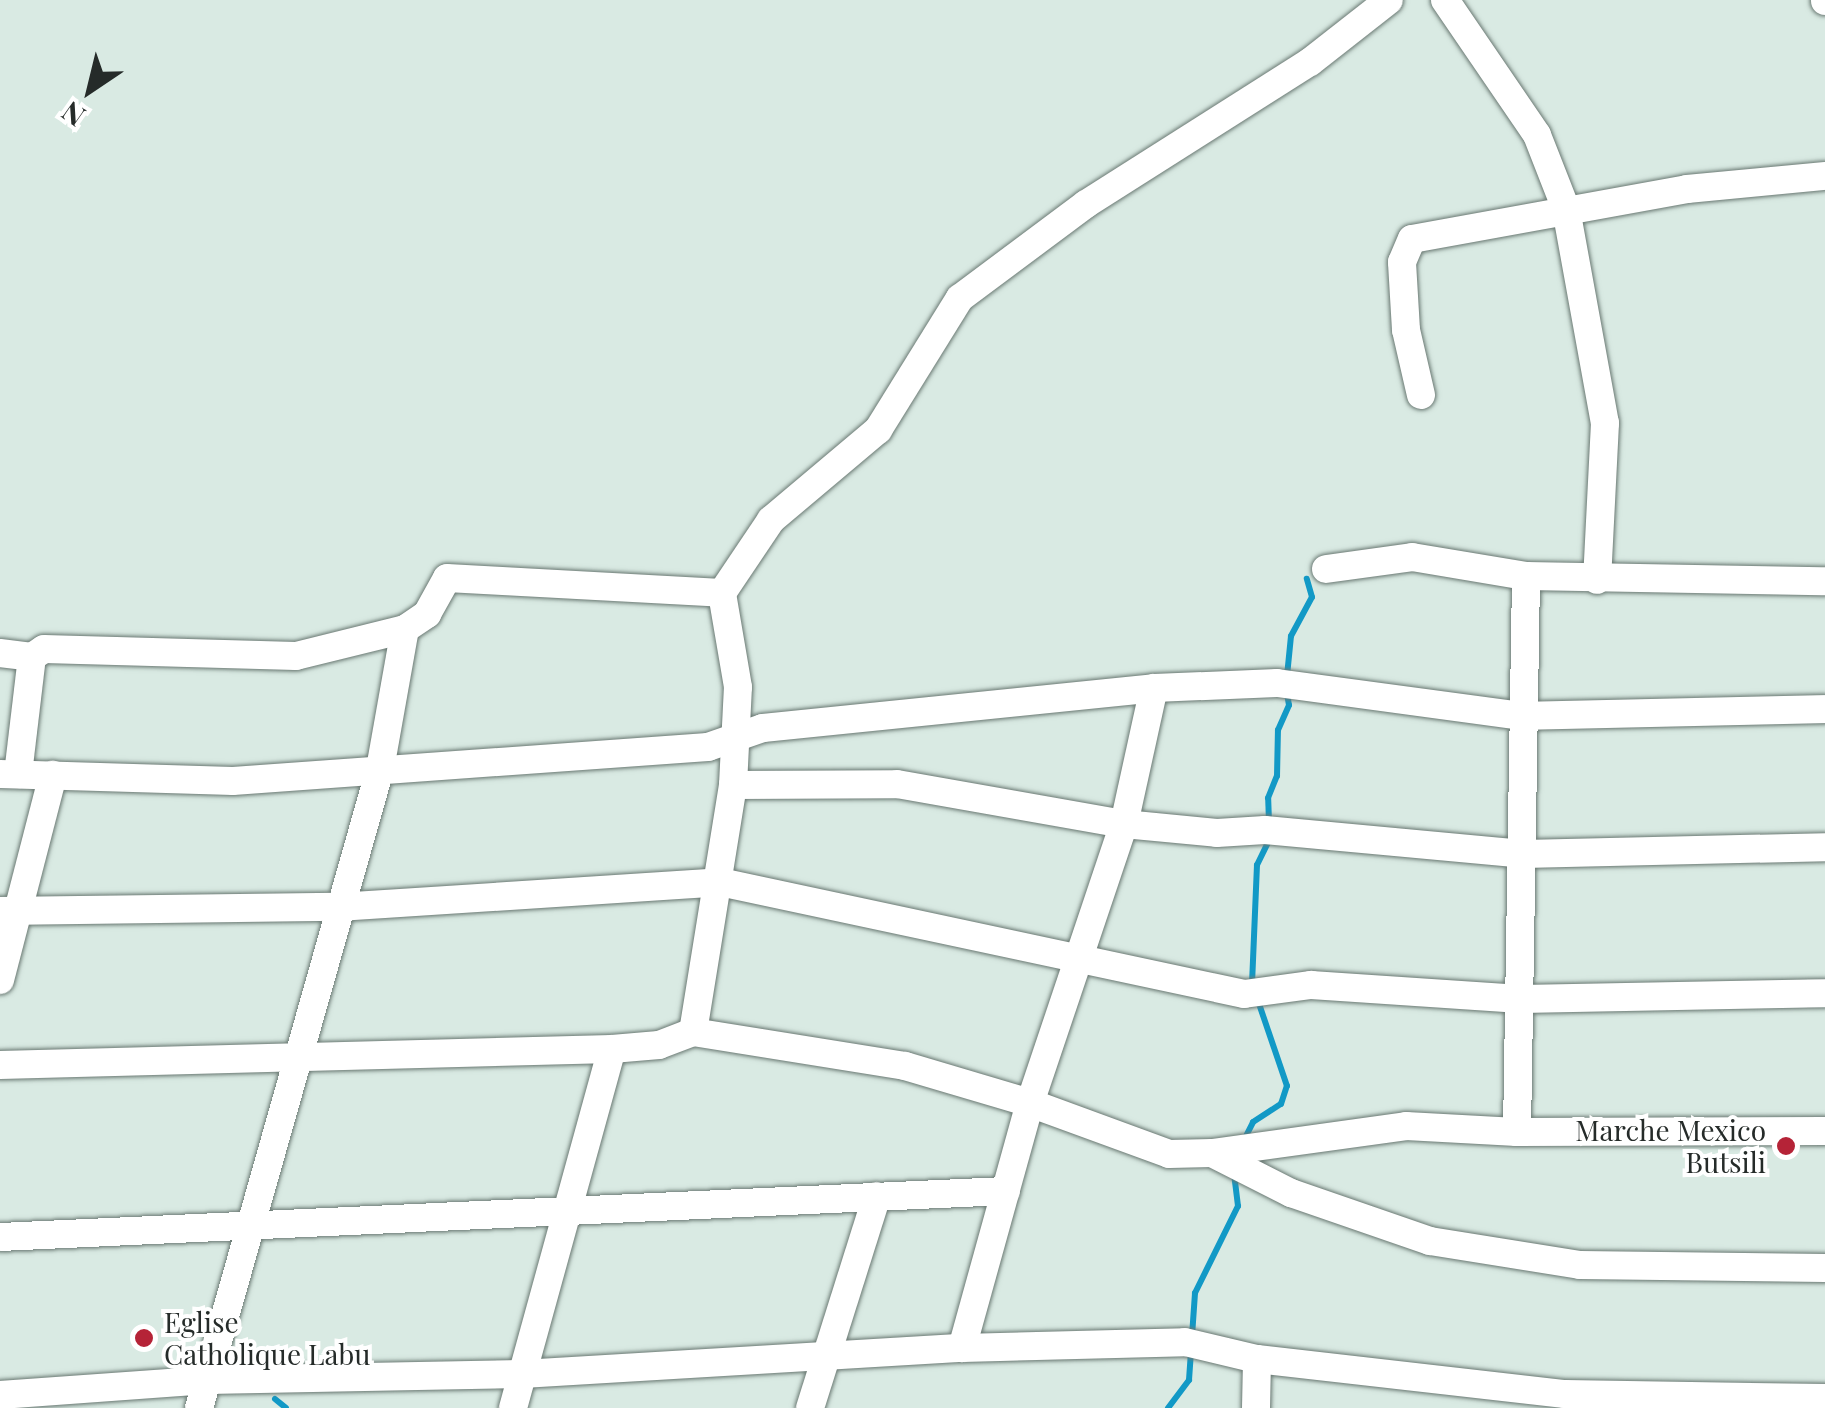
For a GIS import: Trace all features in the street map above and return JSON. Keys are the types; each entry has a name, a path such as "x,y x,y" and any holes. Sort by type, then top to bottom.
{"street":[{"path":"694,1032 732,784 738,687 722,593 771,520 878,430 960,298 1086,204 1310,62 1388,0"},
{"path":"1445,0 1537,135 1566,209 1604,423 1597,580"},
{"path":"1420,395 1406,330 1405,246 1412,239 1566,209 1779,177 1825,176"},
{"path":"1326,569 1412,558 1526,576 1597,580 1825,580"},
{"path":"1517,1132 1526,576"},
{"path":"0,653 32,657 44,649 296,656 405,630 427,614 448,578 722,593"},
{"path":"199,1408 380,769 405,630"},
{"path":"32,657 9,774 233,781 708,747 763,728 1154,688 1284,684 1522,716 1825,709"},
{"path":"962,1348 1030,1103 1124,824 1154,688"},
{"path":"0,980 9,912 53,774"},
{"path":"732,784 897,784 1124,824 1217,833 1272,831 1523,854 1825,847"},
{"path":"9,912 338,907 720,882 1080,962 1253,993 1311,986 1521,999 1825,992"},
{"path":"0,1065 612,1049 659,1045 694,1032 905,1066 1030,1103 1168,1154 1212,1153 1406,1126 1517,1132 1825,1131"},
{"path":"513,1408 612,1049"},
{"path":"1212,1153 1291,1193 1430,1242 1580,1265 1825,1268"},
{"path":"0,1237 1006,1190"},
{"path":"810,1408 877,1196"},
{"path":"0,1395 207,1380 522,1374 962,1348 1191,1344 1257,1359 1565,1394 1825,1398"},
{"path":"1256,1408 1257,1359"}],"waterway":[{"path":"1287,676 1291,636 1312,597 1307,579"},
{"path":"1269,822 1268,798 1277,776 1278,730 1289,705 1287,694"},
{"path":"1252,984 1257,865 1269,840"},
{"path":"1244,1140 1253,1122 1281,1104 1287,1086 1258,1001"},
{"path":"1192,1336 1195,1293 1238,1206 1234,1174"},
{"path":"1168,1408 1189,1380 1191,1353"},
{"path":"275,1399 286,1408"}],"place":[{"name":"Marche Mexico Butsili","path":"1786,1146"},
{"name":"Eglise Catholique Labu","path":"144,1338"}]}
